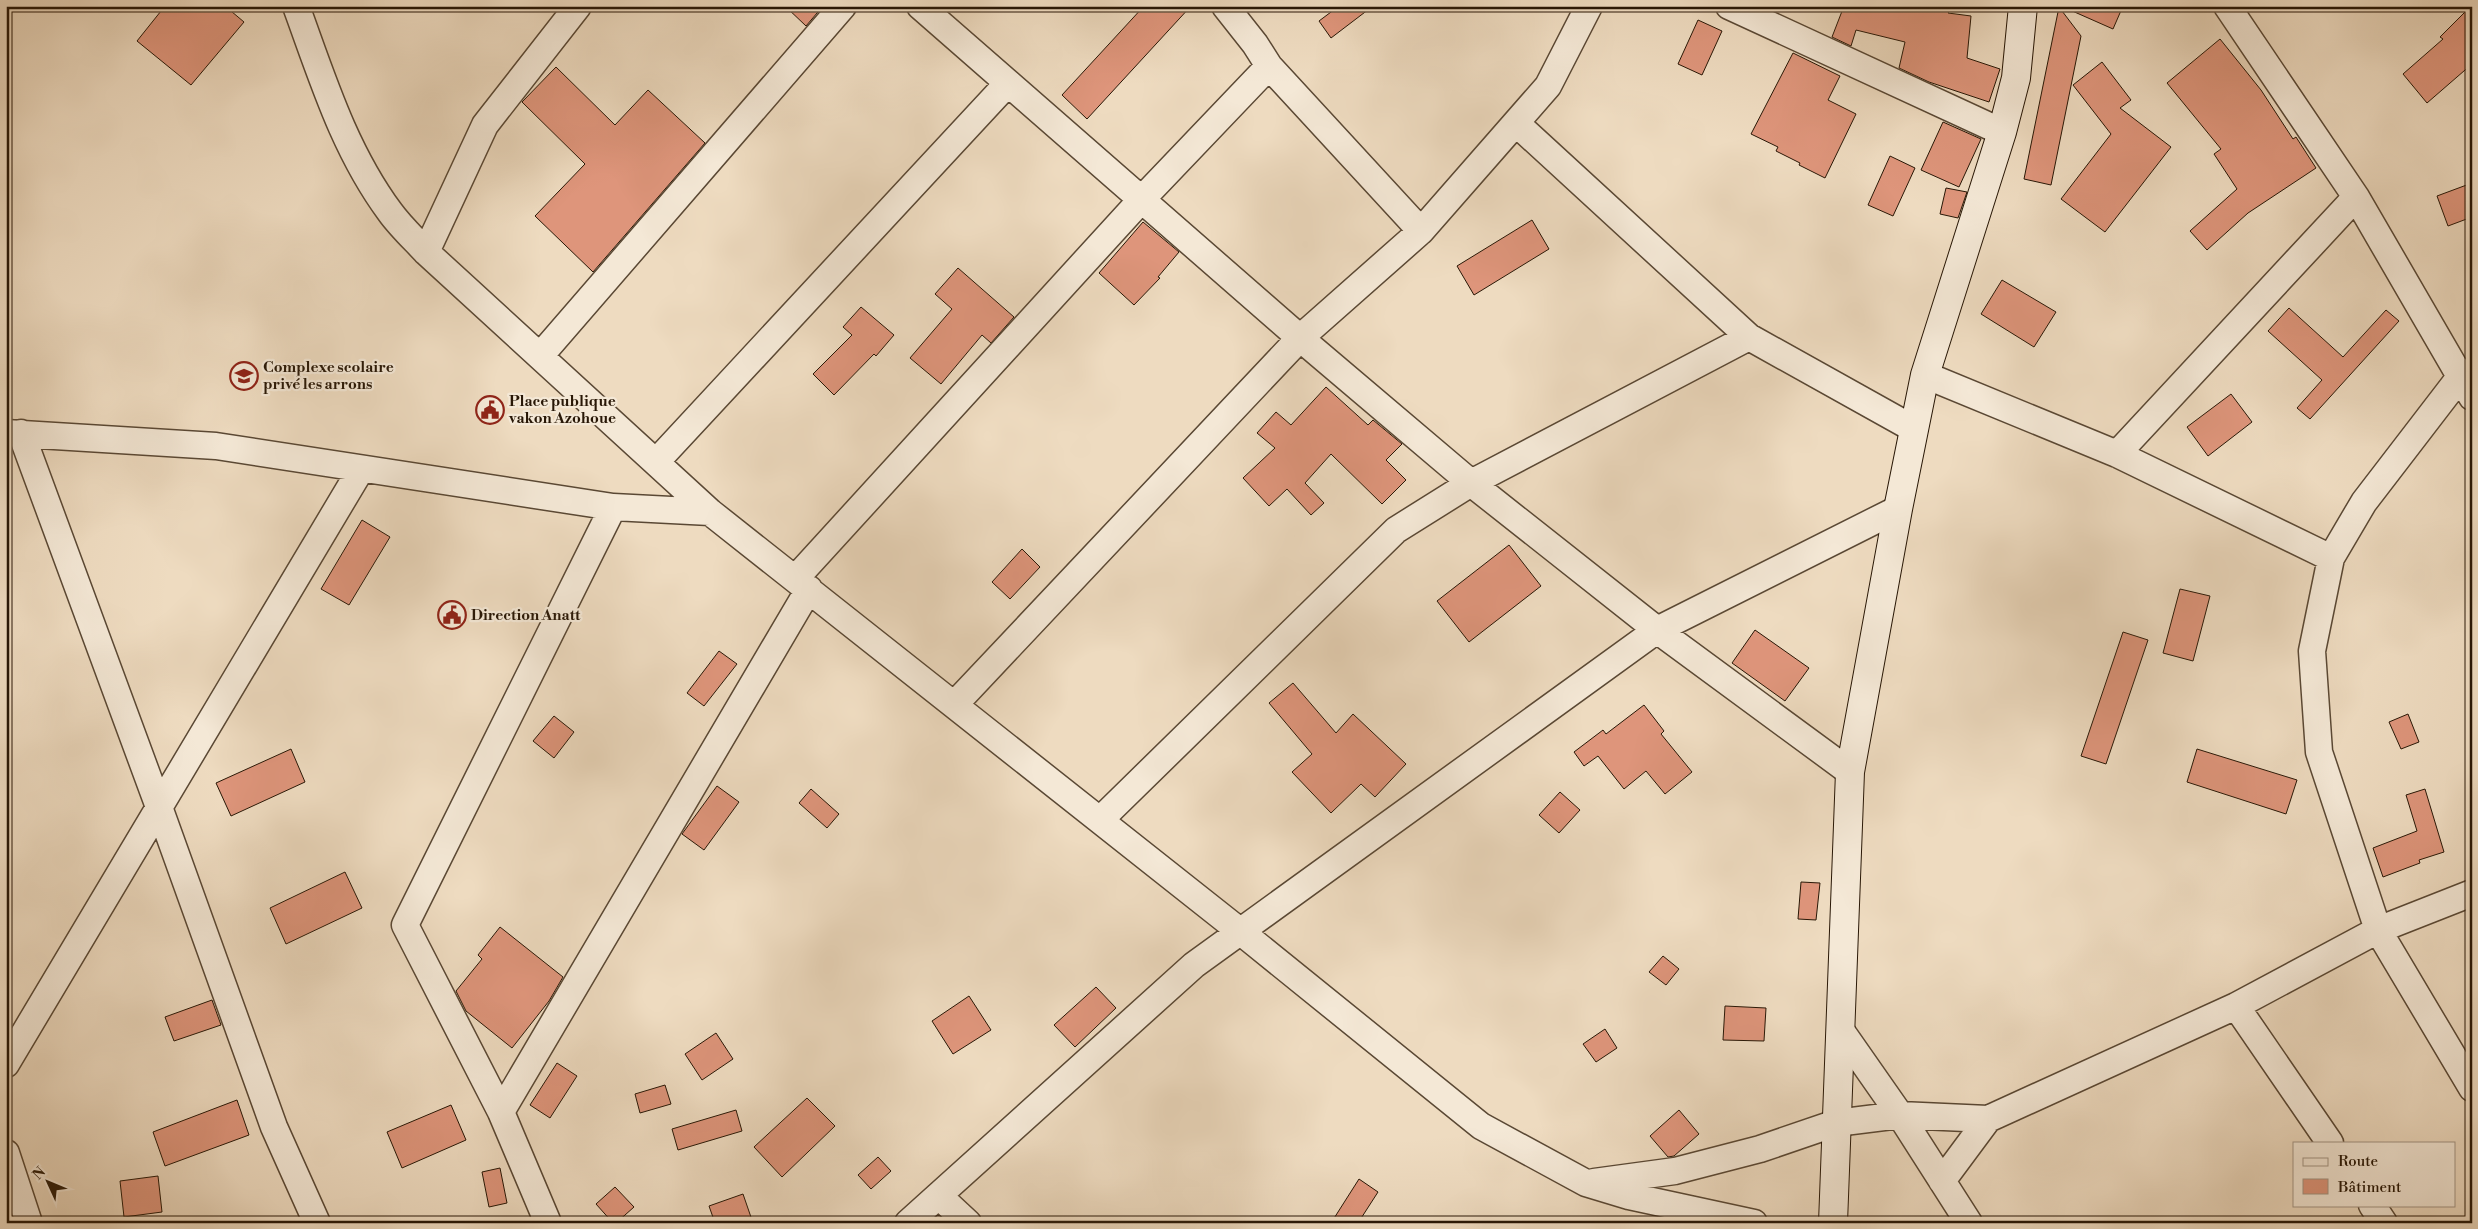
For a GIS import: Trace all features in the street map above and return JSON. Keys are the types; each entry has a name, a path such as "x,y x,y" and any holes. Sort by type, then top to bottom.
{"main road":[{"path":"1833,1223 1836,1124 1842,1032 1850,772 1898,509 1925,375 2002,132 2016,78 2023,6"}],"street":[{"path":"296,6 338,120 355,155 391,213 426,252 710,512 1241,932 1481,1126 1586,1183 1629,1196 1679,1215 1754,1223"},
{"path":"426,252 484,125 578,6"},
{"path":"540,356 843,6"},
{"path":"920,6 1300,338 1471,483 1657,630 1850,772"},
{"path":"1225,6 1255,44 1269,66 1421,231"},
{"path":"954,705 1300,338 1421,231 1517,124 1548,86 1589,6"},
{"path":"1729,6 2002,132"},
{"path":"2227,6 2356,197 2468,382 2364,502 2331,558 2312,651 2319,752 2378,930 2472,1088"},
{"path":"501,1112 802,584 1142,199 1269,66"},
{"path":"656,462 1008,83"},
{"path":"1517,124 1749,337 1914,429"},
{"path":"2117,454 2356,197"},
{"path":"1100,820 1396,530 1471,483 1749,337"},
{"path":"1925,375 2117,454 2331,558"},
{"path":"317,1223 274,1127 159,808 13,433 216,446 613,507 710,512"},
{"path":"6,1064 360,469"},
{"path":"548,1223 501,1112 405,925 613,507"},
{"path":"908,1223 1194,965 1657,630 1898,509"},
{"path":"1586,1183 1675,1171 1760,1149 1836,1124 1900,1116 1988,1119 2236,1006 2378,930 2472,893"},
{"path":"2236,1006 2329,1142"},
{"path":"1842,1032 1970,1223"},
{"path":"1942,1181 1988,1119"},
{"path":"6,1153 29,1223"},
{"path":"939,1196 968,1223"},
{"path":"2373,1206 2384,1223"}],"building":[{"path":"165,6 225,6 244,22 191,85 137,41"},
{"path":"785,6 823,6 806,26"},
{"path":"1144,6 1191,6 1087,119 1062,95"},
{"path":"1339,6 1373,6 1331,38 1319,21"},
{"path":"1844,6 1954,6 1948,13 1971,16 1967,58 2000,69 1989,102 1929,82 1899,68 1905,42 1856,30 1851,46 1832,37"},
{"path":"2061,6 2123,6 2113,29"},
{"path":"2471,6 2472,64 2427,103 2403,74 2443,39 2440,37"},
{"path":"2059,7 2081,36 2051,185 2024,179"},
{"path":"1698,20 1722,31 1702,75 1678,64"},
{"path":"2220,39 2261,90 2293,139 2296,137 2316,168 2248,213 2207,250 2190,231 2237,189 2214,154 2221,149 2167,83"},
{"path":"1793,53 1840,76 1828,100 1856,114 1825,178 1776,151 1778,147 1751,134"},
{"path":"2102,62 2131,100 2120,108 2171,147 2105,232 2061,199 2111,134 2073,85"},
{"path":"556,67 615,125 648,90 705,143 593,272 535,216 585,164 522,102"},
{"path":"1943,122 1981,139 1959,187 1921,170"},
{"path":"1890,156 1915,168 1893,216 1868,205"},
{"path":"2472,183 2472,217 2448,226 2437,196"},
{"path":"1946,188 1967,192 1958,218 1940,214"},
{"path":"1532,220 1549,249 1474,295 1457,266"},
{"path":"1143,222 1179,252 1158,277 1160,278 1134,305 1099,273"},
{"path":"958,268 1014,317 991,343 982,335 941,384 910,358 952,309 935,294"},
{"path":"2002,280 2056,312 2034,347 1981,314"},
{"path":"861,307 894,335 876,356 874,354 834,395 813,374 852,335 843,327"},
{"path":"2289,308 2343,357 2386,310 2399,321 2310,419 2297,408 2322,380 2268,331"},
{"path":"1326,387 1368,425 1373,420 1402,444 1386,460 1406,480 1382,504 1331,454 1305,483 1324,503 1311,515 1287,489 1269,506 1243,478 1275,448 1257,433 1276,412 1291,425"},
{"path":"2231,394 2252,422 2208,456 2187,427"},
{"path":"362,520 390,537 349,605 321,589"},
{"path":"1509,545 1541,586 1469,642 1437,601"},
{"path":"1022,549 1040,567 1010,599 992,582"},
{"path":"2180,589 2210,596 2193,661 2163,653"},
{"path":"1755,630 1809,668 1785,701 1732,663"},
{"path":"2123,632 2148,640 2106,764 2081,756"},
{"path":"719,651 737,664 704,706 687,693"},
{"path":"1293,683 1336,733 1353,714 1406,764 1375,797 1361,784 1331,813 1292,772 1312,754 1269,703"},
{"path":"1644,705 1664,731 1661,734 1692,772 1665,794 1646,771 1624,789 1598,756 1584,766 1574,752 1603,730 1606,734"},
{"path":"2408,714 2419,742 2401,749 2389,722"},
{"path":"554,716 574,732 554,758 533,741"},
{"path":"291,749 305,782 231,816 216,783"},
{"path":"2197,749 2297,780 2286,814 2187,782"},
{"path":"717,786 739,802 704,850 682,834"},
{"path":"811,789 839,814 827,828 799,803"},
{"path":"2425,789 2444,852 2419,860 2420,863 2383,877 2373,848 2417,831 2406,795"},
{"path":"1560,792 1580,810 1559,833 1539,815"},
{"path":"345,872 362,908 286,944 270,908"},
{"path":"1801,882 1820,883 1816,920 1798,919"},
{"path":"500,927 563,977 549,1001 512,1048 466,1011 456,991 482,959 478,955"},
{"path":"1663,956 1679,969 1666,985 1649,972"},
{"path":"1096,987 1116,1008 1075,1047 1054,1025"},
{"path":"969,996 991,1030 953,1054 932,1021"},
{"path":"212,1000 221,1025 174,1041 165,1017"},
{"path":"1725,1006 1766,1008 1764,1041 1723,1040"},
{"path":"1605,1029 1617,1048 1596,1062 1583,1044"},
{"path":"716,1033 733,1059 702,1080 685,1054"},
{"path":"557,1063 577,1076 550,1118 530,1105"},
{"path":"665,1085 671,1104 640,1113 635,1094"},
{"path":"807,1098 835,1126 782,1177 754,1147"},
{"path":"237,1100 249,1135 165,1166 153,1132"},
{"path":"451,1105 466,1140 402,1168 387,1132"},
{"path":"736,1110 742,1131 678,1150 672,1129"},
{"path":"1679,1110 1699,1134 1674,1156 1668,1157 1650,1136"},
{"path":"878,1157 891,1171 871,1189 858,1175"},
{"path":"500,1168 507,1203 489,1207 482,1172"},
{"path":"158,1176 162,1212 124,1217 120,1181"},
{"path":"1359,1179 1378,1192 1358,1223 1331,1223"},
{"path":"615,1187 634,1207 616,1223 613,1223 596,1204"},
{"path":"743,1194 753,1223 715,1223 709,1206"}],"place":[{"name":"Complexe scolaire privé les arrons","path":"244,376"},
{"name":"Place publique vakon Azohoue","path":"490,410"},
{"name":"Direction Anatt","path":"452,615"}]}
